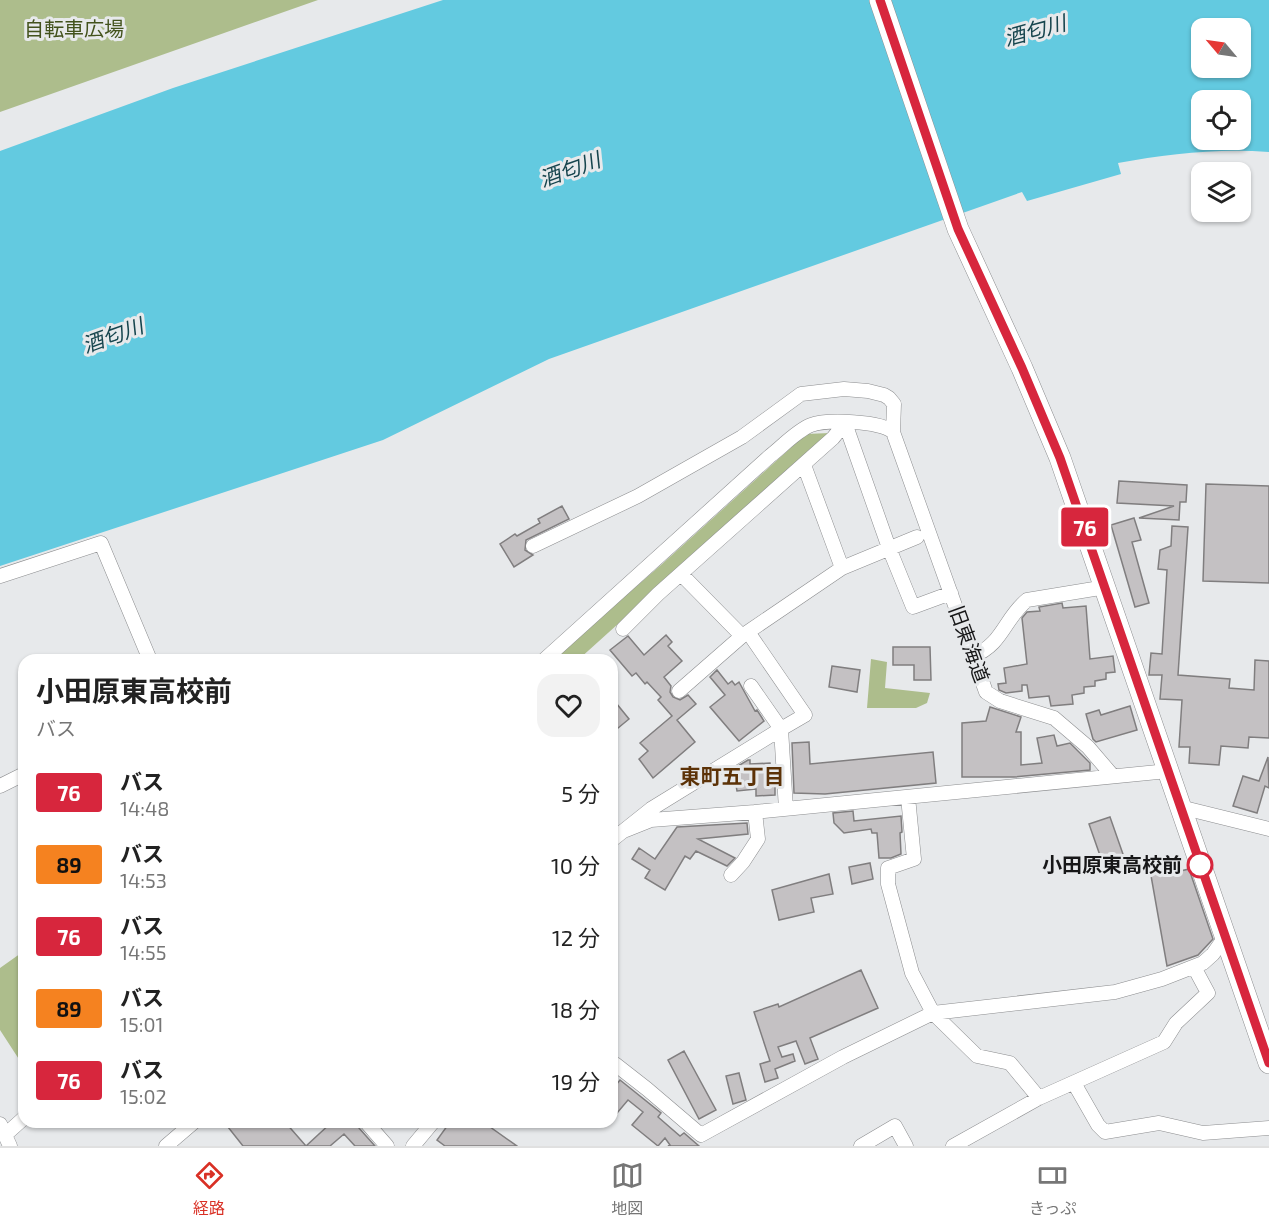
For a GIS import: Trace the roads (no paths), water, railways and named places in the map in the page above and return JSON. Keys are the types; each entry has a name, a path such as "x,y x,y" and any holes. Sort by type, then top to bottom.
{"highway":[{"path":"880,0 958,229 1022,368 1060,458 1269,1063"}],"street":[{"name":"旧東海道","path":"533,546 638,496 742,438 801,394 844,389 884,394 894,404 893,432 986,692 1000,701 1054,718 1088,747 1112,776"},
{"path":"551,654 770,456 802,431 819,423 872,423 886,426 893,432"},
{"path":"623,629 681,574 804,465 833,438 845,423"},
{"path":"845,423 889,548 913,607 951,593"},
{"path":"804,465 842,568"},
{"path":"679,691 745,634 842,568 917,537"},
{"path":"0,576 101,543 147,654"},
{"path":"618,836 651,809 805,715 745,634 681,574"},
{"path":"973,656 986,651 991,646 1017,608 1027,600 1106,587"},
{"path":"750,686 781,729 786,809"},
{"path":"626,830 651,820 755,812 1168,771"},
{"path":"0,786 18,777"},
{"path":"908,797 914,859 888,868 888,884 912,973 933,1013 977,1056 1010,1063 1039,1098"},
{"path":"1180,807 1269,829"},
{"path":"731,875 743,862 758,839 755,812"},
{"path":"618,1066 701,1135 843,1057 933,1013 1115,992 1162,979 1203,963 1213,954 1225,937"},
{"path":"953,1146 1039,1098 1164,1042 1176,1023 1208,993 1194,967"},
{"path":"1074,1083 1098,1125 1105,1132 1159,1123 1203,1133 1269,1128"},
{"path":"3,1132 18,1123"},
{"path":"861,1146 896,1126 906,1146"},
{"path":"170,1145 188,1128"},
{"path":"371,1128 387,1146"},
{"path":"413,1146 428,1128"}],"water":[{"name":"酒匂川","path":"443,0 1269,0 1269,152 1212,151 1118,163 1121,174 1027,201 1022,192 549,359 383,440 0,566 0,151 173,88"}],"place":[{"name":"小田原東高校前","path":"1200,865"}],"district":[{"name":"東町五丁目","path":"732,777"}],"park label":[{"name":"自転車広場","path":"74,29"}]}
